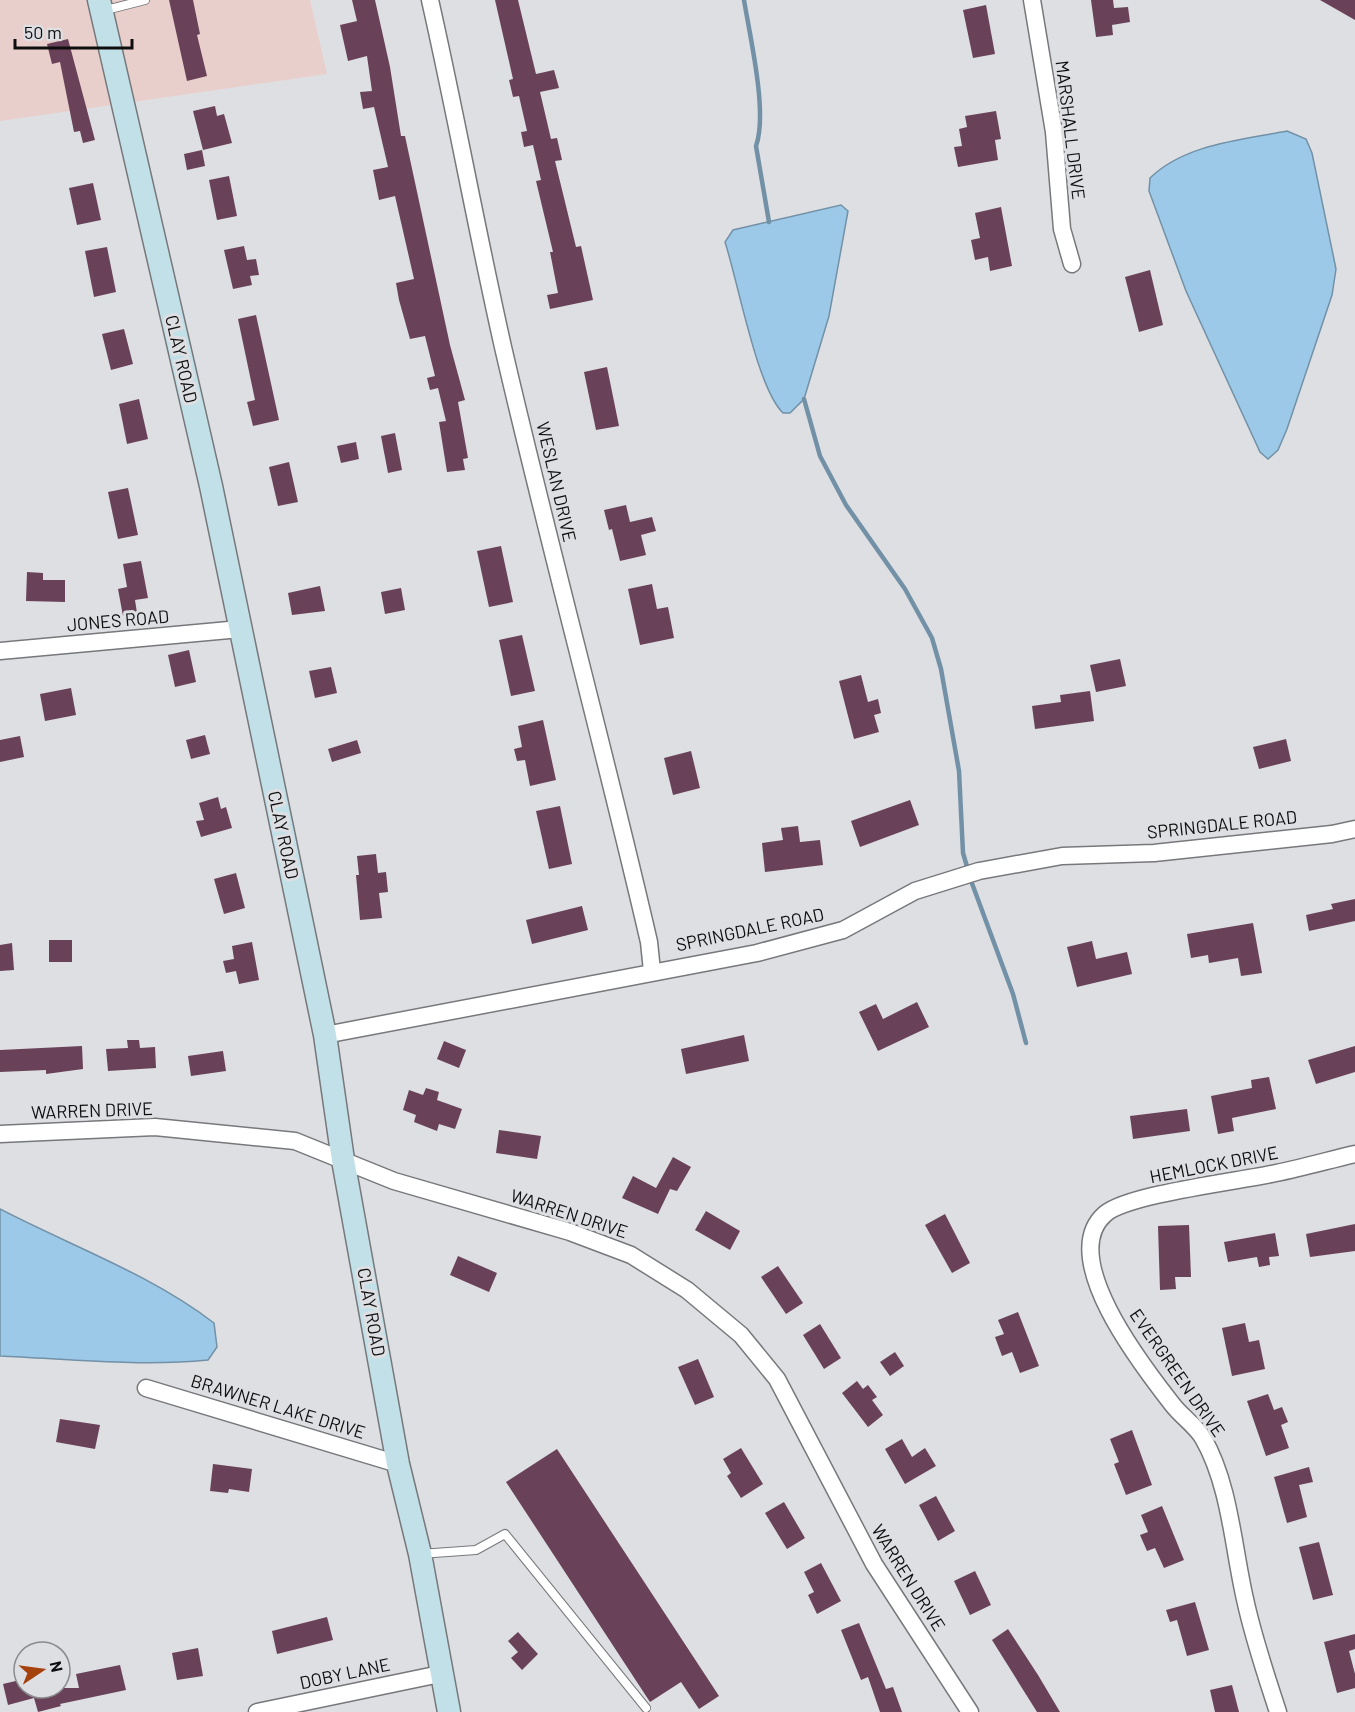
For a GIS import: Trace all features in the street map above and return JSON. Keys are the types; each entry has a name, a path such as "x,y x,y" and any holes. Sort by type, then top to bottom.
{"street":[{"name":"WESLAN DRIVE","path":"430,0 503,345 575,650 608,766 649,942 652,971"},
{"name":"MARSHALL DRIVE","path":"1032,0 1054,132 1062,229 1072,264"},
{"name":"CLAY ROAD","path":"100,6 211,486 325,1035 343,1160 398,1464 420,1554 440,1674 449,1712"},
{"name":"JONES ROAD","path":"0,651 240,629"},
{"name":"SPRINGDALE ROAD","path":"325,1035 652,971 757,953 843,930 915,891 978,871 1062,856 1154,853 1332,834 1355,829"},
{"name":"WARREN DRIVE","path":"0,1134 155,1127 295,1141 394,1181 570,1232 631,1255 687,1290 741,1335 777,1379 874,1564 970,1712"},
{"name":"HEMLOCK DRIVE","path":"1093,1232 1106,1212 1129,1201 1277,1173 1355,1154"},
{"name":"EVERGREEN DRIVE","path":"1093,1232 1090,1257 1101,1294 1118,1325 1173,1406 1202,1436 1217,1471 1245,1602 1278,1712"},
{"name":"BRAWNER LAKE DRIVE","path":"146,1388 398,1464"},
{"name":"DOBY LANE","path":"257,1712 440,1674"}],"lane":[{"path":"100,6 145,0"},
{"path":"420,1554 476,1550 505,1534 646,1708"}],"shaded area":[{"path":"0,0 310,0 327,74 0,121"}],"water":[{"path":"1287,131 1306,139 1312,153 1336,269 1332,295 1287,429 1278,450 1268,459 1260,452 1186,291 1149,191 1150,178 1180,158 1214,145"},
{"path":"841,205 848,211 829,316 804,399 790,413 783,413 765,381 757,358 725,242 733,230"},
{"path":"0,1209 164,1290 214,1323 217,1347 208,1360 182,1362 104,1362 0,1356"}],"building":[{"path":"169,0 193,0 200,34 197,35 207,76 187,81"},
{"path":"352,0 375,0 390,67 401,136 405,136 450,345 465,400 458,402 468,458 463,459 465,470 447,472 439,422 446,421 438,388 430,390 427,378 435,376 425,336 410,339 399,300 396,283 414,279 395,196 379,200 373,170 388,167 374,107 363,109 360,92 372,91 367,56 348,61 340,25 357,21"},
{"path":"495,0 518,0 536,74 554,70 559,88 540,92 551,139 557,138 562,160 555,161 576,247 581,246 593,300 550,309 547,295 558,293 550,252 553,252 536,181 541,180 533,145 524,147 521,132 527,131 519,96 513,97 509,80 513,79"},
{"path":"1091,0 1113,0 1114,8 1128,7 1130,22 1112,25 1113,35 1096,37"},
{"path":"1320,0 1355,0 1355,20"},
{"path":"986,5 995,54 973,58 963,10"},
{"path":"68,39 95,140 83,143 80,131 74,132 60,62 52,64 47,44"},
{"path":"215,106 217,116 224,114 232,143 203,150 193,111"},
{"path":"996,111 1001,139 995,140 998,160 958,167 954,147 962,146 959,129 967,127 965,116"},
{"path":"202,150 205,166 187,170 184,154"},
{"path":"229,176 237,216 217,220 209,180"},
{"path":"93,183 101,220 77,225 69,188"},
{"path":"1001,207 1012,266 990,271 988,257 975,260 971,240 980,238 975,213"},
{"path":"244,246 247,260 256,259 259,275 250,276 252,285 233,289 224,250"},
{"path":"107,247 116,292 94,297 85,251"},
{"path":"1150,270 1163,325 1139,332 1125,277"},
{"path":"256,315 279,420 253,426 247,402 255,400 238,319"},
{"path":"124,329 133,364 111,370 102,334"},
{"path":"607,367 619,426 596,430 584,372"},
{"path":"139,399 148,439 127,444 119,404"},
{"path":"395,433 402,470 388,473 381,436"},
{"path":"356,442 359,459 341,463 337,446"},
{"path":"289,462 298,502 278,506 269,467"},
{"path":"128,488 138,535 118,539 108,492"},
{"path":"626,505 630,522 652,517 656,531 641,535 646,555 620,561 612,529 609,530 604,510"},
{"path":"501,546 513,602 489,607 477,551"},
{"path":"141,561 148,598 135,600 137,613 123,616 118,589 127,587 123,564"},
{"path":"27,572 43,573 43,580 65,580 65,602 26,601"},
{"path":"652,584 657,609 668,607 674,638 640,645 628,589"},
{"path":"320,586 325,611 292,615 288,593"},
{"path":"401,588 405,610 385,614 381,592"},
{"path":"522,635 535,691 511,696 499,640"},
{"path":"189,650 196,682 175,687 168,655"},
{"path":"1120,659 1126,686 1096,692 1090,665"},
{"path":"331,667 337,693 315,698 309,671"},
{"path":"861,675 868,702 878,699 881,713 874,715 879,732 854,739 839,681"},
{"path":"71,688 76,715 45,721 40,694"},
{"path":"1090,691 1094,721 1035,729 1032,706 1061,702 1060,695"},
{"path":"543,720 556,780 530,786 525,760 517,761 514,749 522,747 518,726"},
{"path":"205,735 210,754 191,759 186,740"},
{"path":"20,736 24,757 0,762 0,740"},
{"path":"1286,739 1291,761 1259,769 1253,747"},
{"path":"357,740 361,753 332,762 328,749"},
{"path":"691,751 700,788 673,795 664,758"},
{"path":"218,797 221,809 226,807 232,828 201,837 196,821 204,820 199,803"},
{"path":"910,800 919,825 860,847 851,821"},
{"path":"560,806 572,864 549,869 536,811"},
{"path":"798,826 800,842 820,840 823,865 765,872 762,843 783,840 781,828"},
{"path":"376,854 378,873 386,872 388,892 379,893 382,918 360,920 356,875 359,875 357,856"},
{"path":"236,873 245,908 224,914 214,879"},
{"path":"1355,899 1355,921 1309,931 1306,915 1333,909 1331,904"},
{"path":"582,906 588,930 532,944 526,920"},
{"path":"1253,923 1262,973 1241,976 1238,958 1209,963 1208,955 1191,958 1187,934"},
{"path":"49,940 72,940 72,962 49,962"},
{"path":"1092,941 1096,959 1127,952 1132,974 1077,987 1067,947"},
{"path":"252,942 259,980 239,984 236,971 226,973 223,961 234,959 232,946"},
{"path":"12,943 14,970 0,971 0,945"},
{"path":"917,1002 929,1027 878,1051 859,1012 876,1004 883,1019"},
{"path":"744,1035 749,1061 686,1074 681,1049"},
{"path":"127,1040 139,1040 140,1048 155,1047 156,1068 108,1071 106,1049 128,1048"},
{"path":"444,1041 466,1050 459,1068 437,1059"},
{"path":"82,1046 83,1069 46,1074 46,1070 0,1072 0,1050"},
{"path":"1355,1046 1355,1072 1316,1084 1308,1060"},
{"path":"223,1051 226,1071 191,1076 188,1056"},
{"path":"1269,1077 1276,1109 1232,1118 1234,1131 1218,1134 1211,1096 1252,1088 1251,1080"},
{"path":"426,1088 439,1092 437,1100 462,1109 455,1129 439,1124 437,1131 414,1122 416,1115 403,1110 409,1090 423,1095"},
{"path":"1187,1109 1190,1131 1133,1139 1130,1116"},
{"path":"499,1130 541,1136 537,1159 496,1153"},
{"path":"673,1157 691,1167 677,1191 670,1189 658,1214 622,1198 633,1176 656,1188"},
{"path":"706,1211 740,1231 730,1250 695,1230"},
{"path":"945,1214 970,1263 952,1273 925,1225"},
{"path":"1355,1224 1355,1251 1310,1257 1306,1234"},
{"path":"1189,1225 1191,1277 1175,1277 1176,1289 1160,1290 1158,1226"},
{"path":"1275,1233 1279,1256 1269,1257 1270,1265 1259,1267 1257,1257 1228,1262 1224,1242"},
{"path":"458,1256 497,1273 489,1292 450,1275"},
{"path":"778,1266 803,1303 786,1314 761,1277"},
{"path":"1018,1312 1039,1366 1020,1373 1012,1352 1002,1356 995,1337 1004,1334 998,1320"},
{"path":"1245,1323 1249,1342 1259,1340 1265,1369 1232,1376 1222,1328"},
{"path":"820,1324 841,1358 824,1369 803,1335"},
{"path":"895,1352 904,1366 890,1376 880,1362"},
{"path":"698,1359 714,1397 695,1405 678,1367"},
{"path":"857,1381 863,1389 868,1385 877,1397 872,1400 883,1415 868,1427 842,1393"},
{"path":"1268,1394 1274,1410 1282,1407 1288,1422 1281,1425 1289,1448 1266,1456 1247,1401"},
{"path":"60,1419 100,1425 95,1449 56,1442"},
{"path":"1132,1430 1152,1485 1126,1495 1114,1464 1119,1462 1110,1439"},
{"path":"902,1439 912,1457 925,1448 936,1466 905,1484 885,1449"},
{"path":"741,1448 763,1484 741,1498 727,1476 731,1473 723,1459"},
{"path":"557,1449 719,1696 699,1709 681,1682 650,1702 506,1482"},
{"path":"213,1464 252,1469 249,1492 229,1489 228,1493 210,1491"},
{"path":"1309,1467 1313,1482 1299,1485 1307,1517 1287,1523 1274,1477"},
{"path":"936,1496 955,1531 938,1541 919,1505"},
{"path":"784,1502 805,1538 787,1549 765,1513"},
{"path":"1162,1506 1184,1560 1164,1568 1155,1548 1147,1551 1140,1535 1148,1532 1141,1515"},
{"path":"1319,1542 1333,1595 1313,1600 1299,1547"},
{"path":"821,1563 841,1601 817,1614 808,1595 814,1592 804,1572"},
{"path":"975,1571 991,1605 970,1615 954,1581"},
{"path":"1195,1602 1209,1650 1187,1656 1177,1620 1170,1622 1166,1610"},
{"path":"327,1617 333,1640 277,1654 272,1631"},
{"path":"859,1623 886,1689 893,1687 902,1712 880,1712 868,1677 861,1680 841,1630"},
{"path":"1008,1629 1060,1712 1037,1712 992,1640"},
{"path":"518,1632 538,1654 522,1670 511,1658 518,1652 508,1641"},
{"path":"1355,1634 1355,1649 1349,1651 1355,1674 1355,1688 1337,1693 1324,1642"},
{"path":"198,1648 203,1676 177,1680 172,1653"},
{"path":"120,1665 126,1690 60,1704 61,1706 38,1712 35,1700 72,1700 72,1688 79,1688 76,1674"},
{"path":"12,1682 12,1700 27,1700 8,1705 3,1684"},
{"path":"1232,1685 1239,1712 1215,1712 1210,1690"}],"waterway":[{"path":"744,0 759,95 759,132 756,146 769,222"},
{"path":"804,399 820,456 846,505 905,589 932,638 941,669 959,771 963,853 968,870"},
{"path":"970,878 1013,994 1026,1043"}]}
